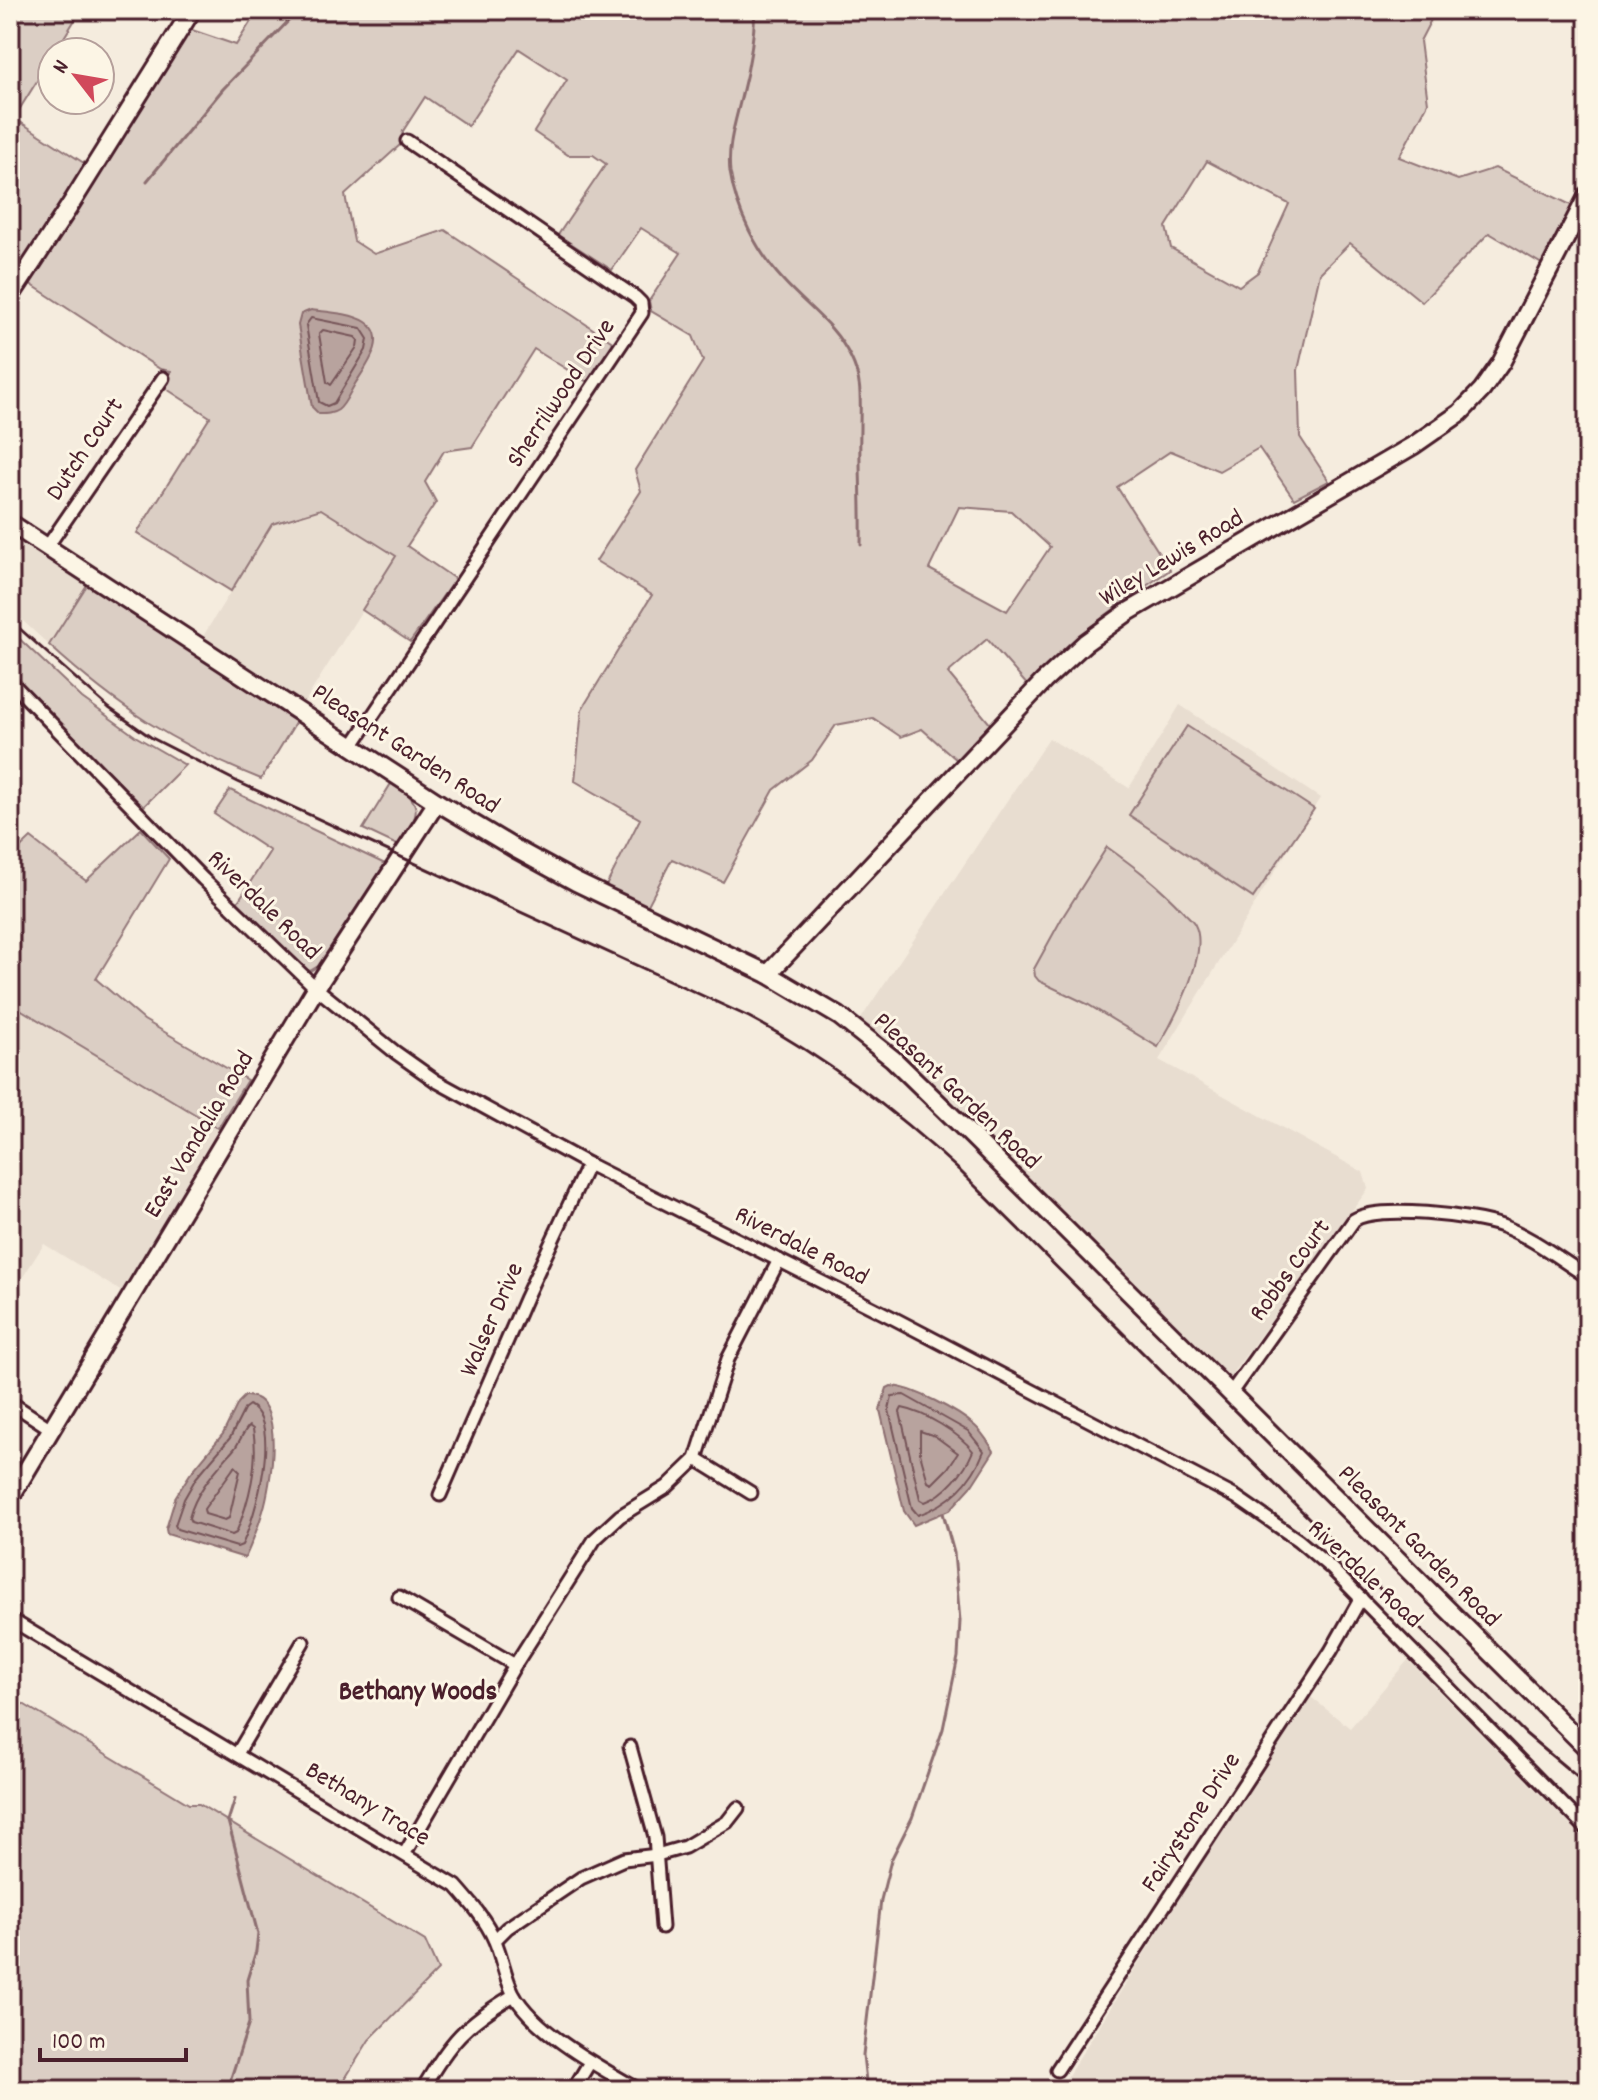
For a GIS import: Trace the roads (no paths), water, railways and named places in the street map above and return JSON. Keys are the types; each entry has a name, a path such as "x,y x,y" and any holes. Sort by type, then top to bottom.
{"street":[{"path":"10,297 192,10"},
{"name":"Sherrilwood Drive","path":"353,745 642,313 641,303 635,297 407,141"},
{"name":"Wiley Lewis Road","path":"768,974 1047,679 1085,643 1128,612 1414,445 1460,413 1482,390 1501,363 1588,195"},
{"name":"Dutch Court","path":"47,547 163,378"},
{"name":"Pleasant Garden Road","path":"10,523 437,802 576,882 768,974 839,1016 893,1059 1588,1749"},
{"name":"Riverdale Road","path":"10,681 203,879 316,988 395,1052 436,1081 588,1164 1236,1497 1298,1540 1361,1598 1588,1830"},
{"name":"East Vandalia Road","path":"10,1498 316,988 437,802"},
{"name":"Walser Drive","path":"440,1495 588,1164"},
{"name":"Robbs Court","path":"1230,1394 1354,1220 1365,1215 1393,1212 1493,1224 1527,1239 1588,1277"},
{"path":"405,1853 515,1665 595,1539 620,1516 667,1487 696,1459 728,1359 779,1260"},
{"path":"10,1402 51,1429"},
{"path":"696,1459 751,1493"},
{"path":"399,1597 515,1665"},
{"name":"Fairystone Drive","path":"1057,2070 1331,1651 1361,1598"},
{"name":"Bethany Trace","path":"10,1619 456,1886 476,1909 495,1940 514,1995 545,2028 590,2062 639,2090"},
{"path":"237,1754 303,1642"},
{"path":"630,1747 655,1837 662,1927"},
{"path":"495,1940 507,1928 594,1871 624,1859 657,1855 701,1839 727,1822 738,1808"},
{"path":"422,2090 456,2037 476,2019 514,1995"},
{"path":"573,2090 590,2062"}],"water":[{"path":"311,310 360,319 373,329 376,336 369,362 345,402 329,414 319,414 312,407 298,325 301,314"},
{"path":"891,1386 923,1395 958,1414 978,1429 994,1451 971,1487 950,1510 914,1525 904,1511 880,1410 887,1388"},
{"path":"245,1396 258,1399 267,1410 273,1444 266,1499 245,1558 167,1534 166,1529 176,1496 223,1434 238,1403"}],"waterway":[{"path":"147,181 223,89 299,10"},
{"path":"755,10 749,63 731,142 730,172 743,216 765,257 837,335 855,367 860,401 861,545"},
{"path":"867,2090 863,2055 881,1900 891,1860 912,1818 943,1729 958,1657 960,1621 954,1553 943,1513"},
{"path":"227,2090 249,2023 247,1980 258,1934 228,1821 235,1799"}],"railway":[{"path":"10,620 109,708 152,738 238,782 749,1017 806,1050 860,1087 960,1171 1526,1734 1588,1786"}],"district":[{"name":"Bethany Woods","path":"418,1694"}]}
